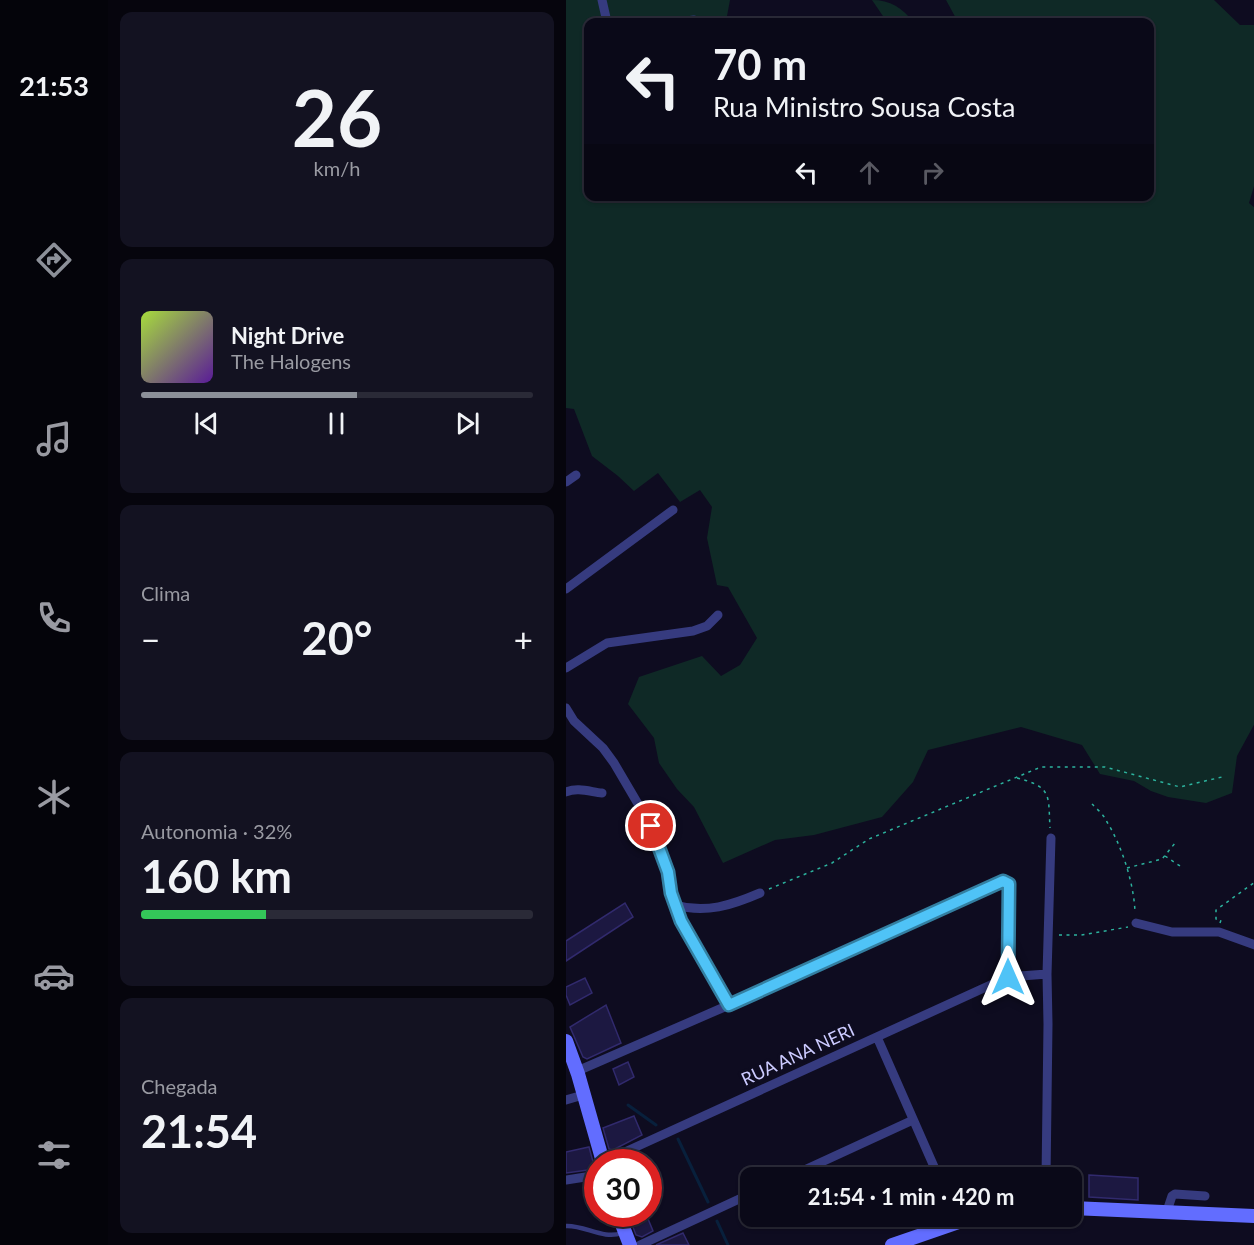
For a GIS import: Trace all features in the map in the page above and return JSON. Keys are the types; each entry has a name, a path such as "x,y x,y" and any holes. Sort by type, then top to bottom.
{"main road":[{"path":"566,1041 599,1149"},
{"path":"1082,1208 1254,1216"},
{"path":"892,1245 937,1227"}],"street":[{"path":"602,0 607,18"},
{"path":"566,482 576,475"},
{"path":"566,589 673,510"},
{"path":"566,668 607,643 693,631 707,626 718,615"},
{"path":"566,708 574,721 603,748 614,763 626,787 651,826 668,872 681,921 729,1005"},
{"path":"566,792 580,790 602,793"},
{"path":"1046,1167 1047,974 1051,838"},
{"path":"578,1074 582,1069 1003,881 1009,884 1008,977"},
{"path":"676,906 690,909 713,909 760,893"},
{"path":"1136,923 1172,932 1220,932 1254,945"},
{"name":"RUA ANA NERI","path":"631,1149 1008,977 1047,974"},
{"path":"877,1037 934,1167"},
{"path":"566,1100 583,1095"},
{"path":"811,1167 913,1120"},
{"path":"566,1180 584,1177"},
{"path":"1167,1211 1172,1196 1175,1194 1205,1196"},
{"path":"640,1245 740,1199"}],"lane":[{"path":"566,1226 618,1235 627,1239"}],"path":[{"path":"760,893 832,863 869,839 1041,767 1105,767 1180,787 1222,777"},
{"path":"1016,777 1044,788 1048,795 1051,838"},
{"path":"1049,935 1104,932 1133,926 1136,923 1134,894 1126,868 1107,821 1092,804"},
{"path":"1126,868 1142,866 1162,859 1176,842"},
{"path":"1165,856 1180,866"},
{"path":"1220,932 1221,920 1216,919 1216,910 1254,882"}],"green space":[{"path":"566,0 730,0 727,16 731,18 584,18 584,201 1154,201 1154,18 956,18 946,0 1214,0 1240,25 1254,25 1255,183 1249,203 1255,208 1255,723 1237,756 1232,793 1206,803 1168,797 1151,791 1134,781 1100,774 1082,745 1021,727 928,750 913,782 882,817 814,835 775,840 723,863 694,807 677,789 659,763 654,738 628,704 639,677 702,656 721,676 740,665 757,638 728,587 717,585 707,538 712,507 700,490 680,502 658,473 634,491 592,456 574,409 566,408"},
{"path":"872,0 885,1 896,6 909,18 884,18"}],"building":[{"path":"625,903 633,917 566,961 566,941"},
{"path":"585,978 592,993 570,1005 566,987"},
{"path":"606,1005 621,1043 587,1059 583,1057 570,1027"},
{"path":"628,1062 634,1077 619,1085 613,1069"},
{"path":"634,1116 642,1135 615,1149 609,1149 603,1128"},
{"path":"589,1147 590,1149 584,1149 584,1171 566,1173 566,1152"},
{"path":"1089,1175 1138,1178 1138,1200 1089,1197"},
{"path":"633,1227 651,1227 653,1231 642,1237 636,1235"},
{"path":"683,1233 689,1245 656,1245"}],"waterway":[{"path":"628,1105 656,1125"},
{"path":"678,1139 708,1202"},
{"path":"717,1221 728,1245"}],"route":[{"path":"651,826 668,872 671,893 681,921 729,1005 1003,881 1009,884 1008,977"}]}
